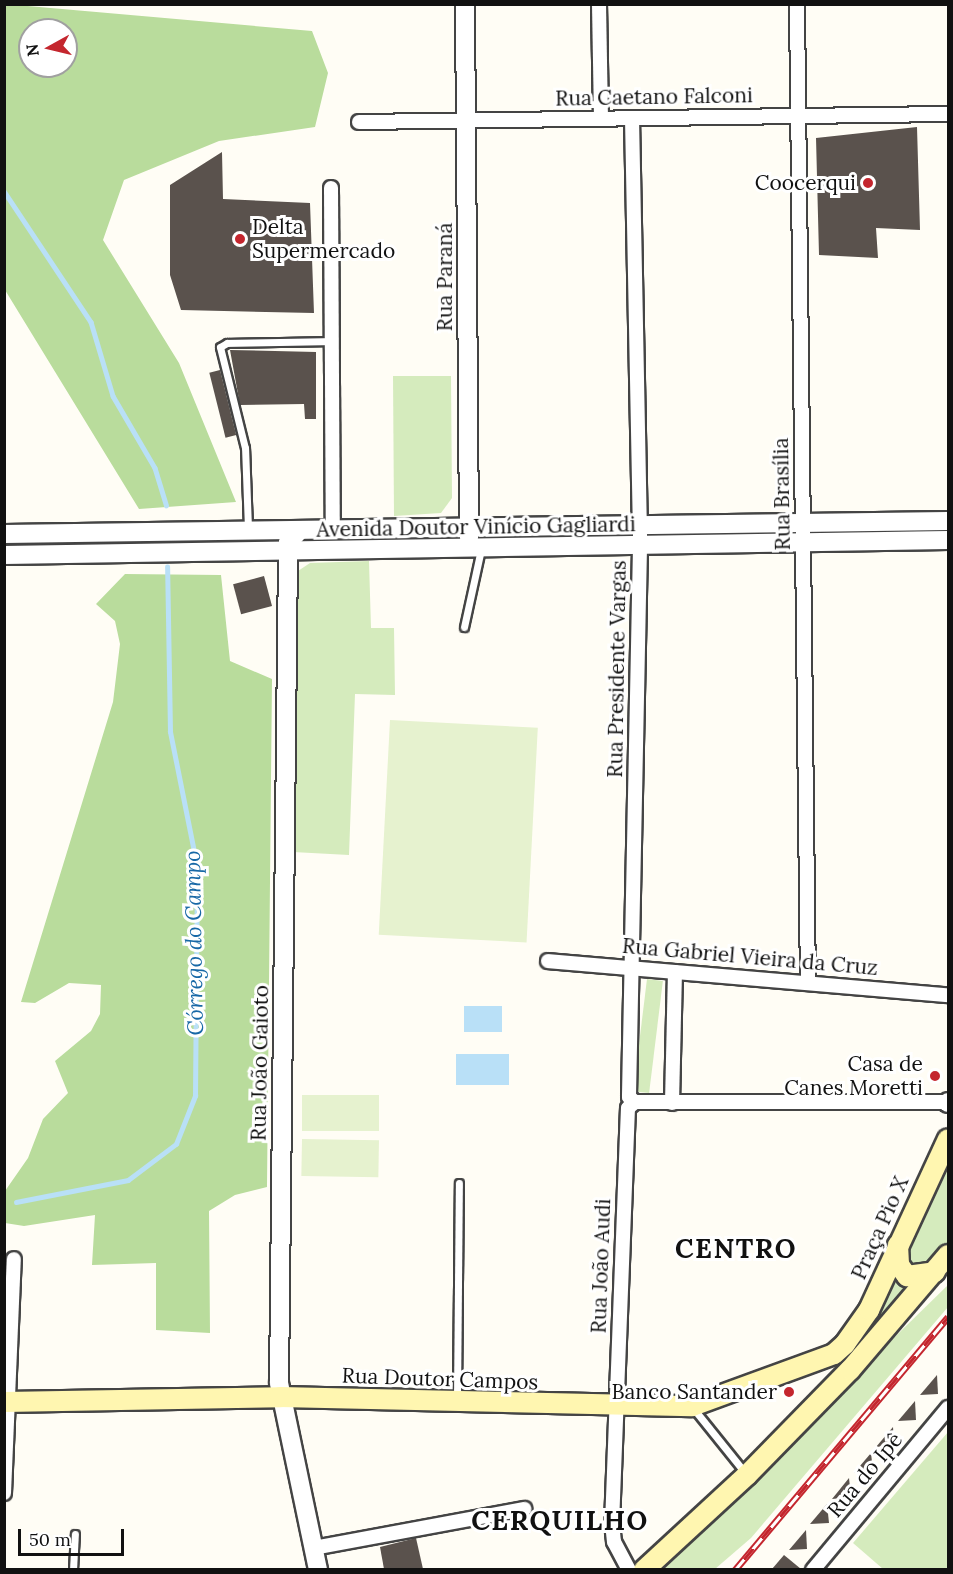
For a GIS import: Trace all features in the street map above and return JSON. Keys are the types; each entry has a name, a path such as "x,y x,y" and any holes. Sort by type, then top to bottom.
{"main road":[{"name":"Praça Pio X","path":"855,1332 947,1137"},
{"path":"898,1245 899,1265 907,1276 943,1273"},
{"path":"644,1569 747,1475 850,1370 943,1273 948,1254"},
{"name":"Rua Doutor Campos","path":"7,1402 280,1397 617,1408 692,1406 834,1354 855,1332"}],"street":[{"name":"Rua Paraná","path":"465,4 469,527 475,549"},
{"path":"599,4 601,118"},
{"name":"Rua Brasília","path":"797,4 808,983"},
{"name":"Rua Caetano Falconi","path":"360,122 948,114"},
{"name":"Rua Presidente Vargas","path":"632,118 640,525 632,968"},
{"path":"321,551 333,538 331,188"},
{"name":"Avenida Doutor Vinício Gagliardi","path":"4,534 948,520"},
{"path":"288,552 288,543 300,530"},
{"name":"Avenida Doutor Vinício Gagliardi","path":"4,555 640,547 948,540"},
{"name":"Rua João Gaioto","path":"288,552 280,1397 318,1569"},
{"name":"Rua Gabriel Vieira da Cruz","path":"548,961 948,995"},
{"name":"Rua João Audi","path":"628,1569 614,1542 612,1524 628,1108 635,1102 628,1097 632,968"},
{"path":"672,1103 675,972"},
{"path":"635,1102 948,1102"},
{"path":"4,1493 14,1259"},
{"name":"Rua do Ipê","path":"813,1569 948,1408"},
{"path":"313,1548 524,1509"}],"lane":[{"path":"248,531 245,448 220,347 227,343 332,342"},
{"path":"464,627 475,549"},
{"path":"457,1404 459,1183"},
{"path":"692,1406 747,1475"},
{"path":"73,1569 75,1533"}],"green space":[{"path":"5,4 312,31 328,73 315,127 219,141 124,180 103,240 179,363 236,502 139,509 5,290"},
{"path":"393,376 451,376 452,498 441,513 394,516"},
{"path":"369,561 371,628 394,628 395,695 355,694 349,855 293,852 298,571 310,563"},
{"path":"125,574 221,575 230,661 272,679 267,1187 235,1195 209,1211 210,1333 156,1330 156,1263 92,1265 95,1215 24,1226 5,1223 5,1191 28,1158 43,1119 68,1093 55,1061 91,1031 100,1014 101,985 69,983 35,1003 21,1002 113,702 120,644 115,621 96,604"},
{"path":"390,720 538,728 527,942 379,935"},
{"path":"647,979 663,981 649,1093 633,1091"},
{"path":"302,1095 379,1095 379,1131 302,1131"},
{"path":"302,1139 379,1140 378,1177 301,1176"},
{"path":"948,1151 948,1246 842,1367 832,1357"},
{"path":"948,1285 948,1307 751,1538 715,1569 656,1570"},
{"path":"948,1432 948,1569 883,1569 853,1543"}],"water":[{"path":"464,1006 502,1006 502,1032 464,1032"},
{"path":"456,1054 509,1054 509,1085 456,1085"}],"building":[{"name":"Coocerqui","path":"917,127 920,230 876,228 878,258 819,255 816,138"},
{"name":"Delta Supermercado","path":"222,152 223,199 310,203 314,313 181,310 170,275 170,185"},
{"path":"230,350 316,352 316,419 305,419 304,404 240,405"},
{"path":"220,370 236,435 226,438 209,373"},
{"path":"264,576 272,606 241,614 233,584"},
{"path":"937,1375 938,1394 920,1395"},
{"path":"915,1401 916,1420 898,1421"},
{"path":"893,1427 894,1445 876,1447"},
{"path":"871,1453 873,1471 854,1473"},
{"path":"849,1478 851,1497 832,1499"},
{"path":"827,1504 829,1523 810,1524"},
{"path":"806,1530 807,1549 789,1550"},
{"path":"416,1538 423,1569 384,1569 380,1547"},
{"path":"784,1555 801,1569 772,1569"}],"waterway":[{"name":"Córrego do Campo","path":"4,191 91,322 113,396 155,468 166,505"},
{"name":"Córrego do Campo","path":"16,1202 128,1180 176,1144 195,1096 197,867 170,732 167,567"}],"railway":[{"path":"735,1570 948,1317"}],"place":[{"name":"Coocerqui","path":"868,183"},
{"name":"Delta Supermercado","path":"240,239"},
{"name":"Casa de Canes Moretti","path":"935,1076"},
{"name":"Banco Santander","path":"789,1392"}],"district":[{"name":"CENTRO","path":"736,1249"},
{"name":"CERQUILHO","path":"560,1521"}]}
